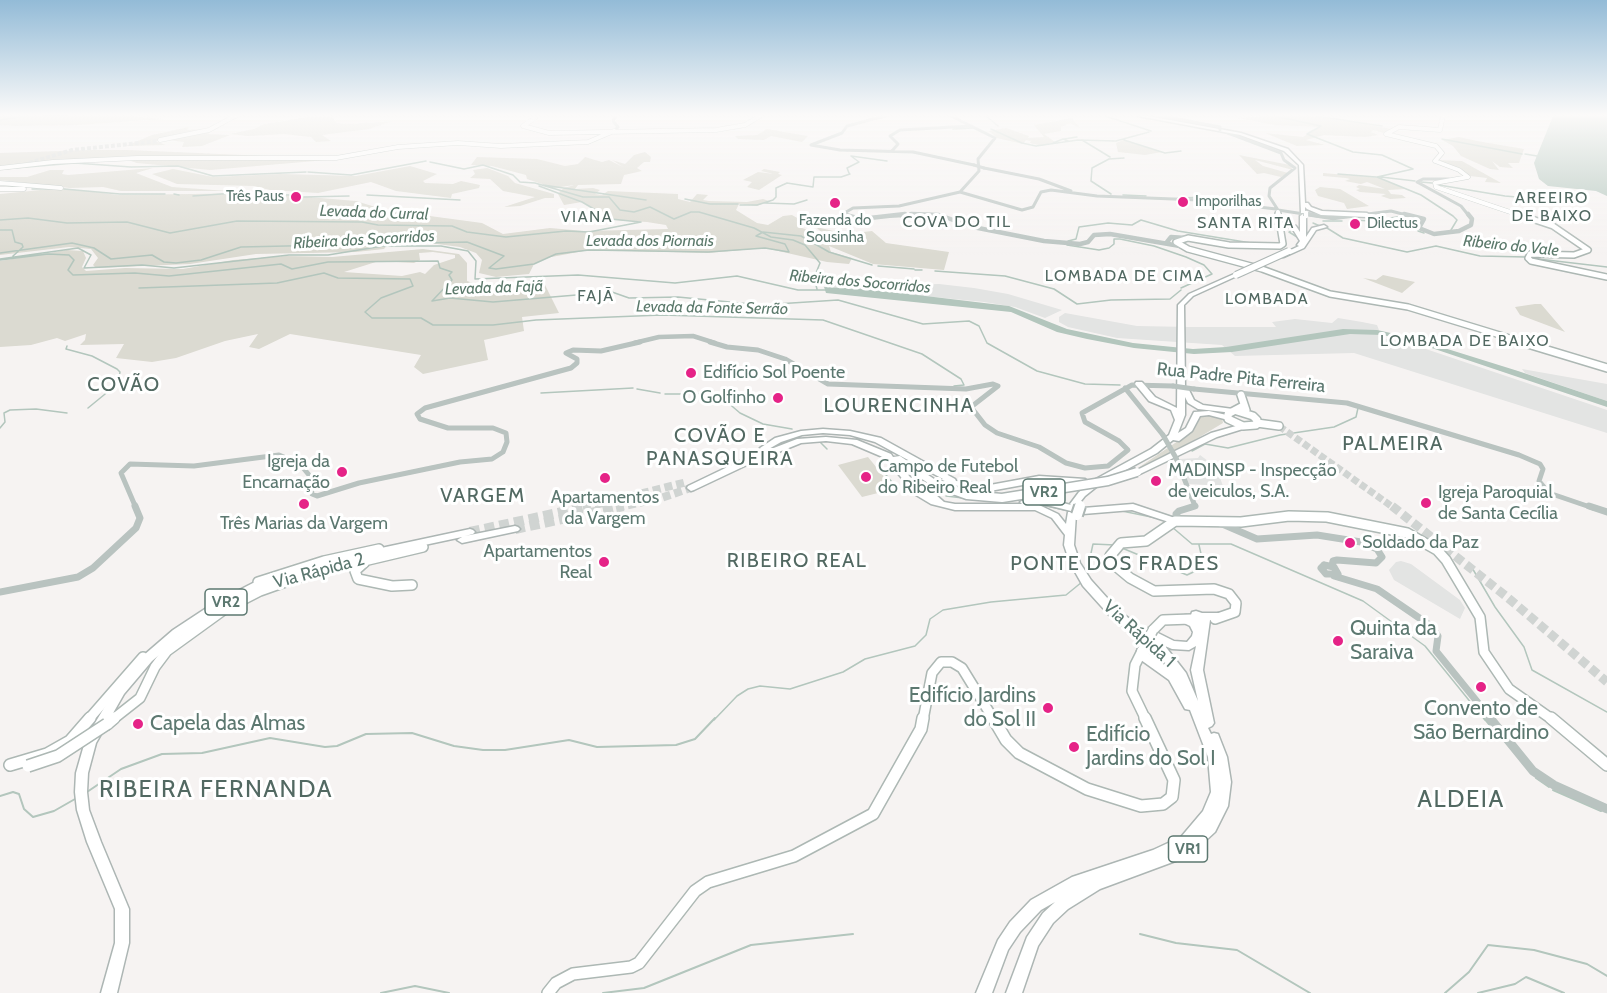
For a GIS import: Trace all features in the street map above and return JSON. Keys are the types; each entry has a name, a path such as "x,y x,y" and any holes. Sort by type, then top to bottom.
{"highway":[{"path":"1299,162 1304,242"},
{"path":"1281,225 1291,224 1304,214 1304,167 1301,162"},
{"path":"1305,204 1321,213 1367,215"},
{"path":"1281,225 1295,228 1304,242"},
{"path":"1234,413 1198,406 1189,398 1183,378 1185,303 1237,275 1290,251 1304,242 1315,228 1325,229"},
{"path":"1141,384 1153,396 1161,400 1174,400 1187,390"},
{"path":"1141,384 1152,399 1174,409 1180,423"},
{"path":"1076,510 1087,489 1161,446 1173,436 1180,423 1187,390"},
{"path":"1176,439 1185,421 1187,390"},
{"path":"1076,510 1094,489 1160,452 1189,429 1197,414 1234,413"},
{"name":"VR2","path":"1199,442 1209,433 1224,426 1234,413"},
{"name":"VR2","path":"910,476 884,447 845,435 803,436 757,452 689,485 795,442 837,439 859,443 879,451 910,476 949,490 994,498 1108,481 1137,472 1199,442 1243,426"},
{"path":"757,452 794,435 816,431 844,432 878,440 958,483"},
{"path":"964,507 943,503 935,499 930,492 937,483 996,488 1044,479 1082,482 1110,474"},
{"path":"910,476 930,500 946,506 1027,506 1044,510 1062,522 1070,538"},
{"path":"993,506 1042,501 1083,511 1130,507 1174,520"},
{"name":"Via Rápida 1","path":"986,987 998,955 1015,927 1036,905 1170,849 1199,829 1212,808 1217,792 1216,766 1209,742 1185,684 1173,662 1100,596 1078,569 1070,538 1076,510"},
{"name":"Via Rápida 2","path":"120,691 175,638 210,614 249,592 310,570 515,530"},
{"name":"Via Rápida 2","path":"109,993 122,943 122,909 85,817 81,792 85,760 96,729 135,671 167,641 237,596 310,567 470,532"},
{"name":"Via Rápida 1","path":"1014,993 1037,934 1066,893 1184,852 1210,828 1221,806 1225,782 1221,757 1184,668 1150,631 1100,596"},
{"path":"1150,631 1181,647 1195,643 1205,620"},
{"path":"1205,620 1197,670 1208,723"},
{"path":"1141,652 1173,677 1209,742"}],"main road":[{"path":"0,168 57,162"},
{"path":"1439,162 1460,170 1468,178"},
{"path":"1468,178 1433,184 1553,226 1588,250 1574,255 1529,257 1540,264 1607,277"},
{"path":"0,183 61,188 0,189"},
{"path":"1176,242 1277,246 1282,244 1279,211"},
{"path":"1176,242 1262,269 1330,294 1408,308 1489,334 1605,365"},
{"path":"1234,413 1241,394"},
{"path":"1234,413 1279,426"},
{"path":"1234,413 1243,426 1252,426 1254,418"},
{"path":"548,993 556,983 573,974 631,967 639,963 695,891 708,882 794,856 873,814 921,729 932,673 941,662 952,662 962,669 1006,740 1019,753 1067,781 1088,789 1141,806 1163,804 1172,797 1174,780 1132,691 1131,680 1141,652 1150,631 1163,620 1205,620 1232,614 1236,607 1233,597 1217,589 1161,592 1146,588 1117,567 1110,559 1121,543 1146,541 1174,520 1218,522 1233,527 1289,516 1338,518 1392,528 1427,543 1446,560 1477,611 1484,652 1509,689 1558,723 1607,765"},
{"path":"5,765 32,760 70,741 144,657 184,624 224,598 301,567 348,555 410,544"},
{"path":"5,765 33,765 53,759 107,724 140,698 155,667 167,651 215,615 252,595 282,582 423,547"},
{"path":"371,560 356,568 356,577 392,586 412,585"}],"street":[{"path":"965,162 1039,179 1074,193"},
{"path":"960,192 979,171 979,162"},
{"path":"1279,211 1269,196 1270,188 1295,169 1287,162"},
{"path":"1423,220 1419,228 1436,234 1462,231 1473,221 1460,206 1417,181 1468,178"},
{"path":"1176,242 1107,234 1094,235 1084,243 1056,243 973,227 944,215 906,214 861,219 841,215 852,208 897,207 960,192 1024,210 1033,207 1043,191 1097,196 1199,200 1328,218 1351,215"},
{"path":"1367,215 1389,211 1423,220"},
{"path":"1412,216 1423,220"},
{"name":"Rua Padre Pita Ferreira","path":"0,592 78,577 93,568 136,528 140,518 121,473 130,464 194,466 279,455 300,464 309,475 312,494 320,496 359,483 460,462 492,459 503,452 507,442 506,433 493,428 448,428 420,419 417,414 425,408 571,368 577,363 577,359 566,353 568,351 601,351 658,337 697,336 727,347 758,350 785,359 828,384 966,389 993,384 998,386 971,407 985,425 997,433 1038,447 1066,464 1094,468 1108,466 1128,450 1119,441 1085,422 1082,413 1125,388 1141,384 1173,386 1187,390 1347,403 1539,462 1543,469 1539,478 1542,485 1564,500 1607,512"},
{"path":"1125,388 1163,435 1176,458 1195,506 1179,511 1174,520"},
{"path":"1233,527 1257,539 1317,535 1361,542 1377,549 1382,557 1376,563 1337,560 1333,561 1332,566"},
{"path":"1334,576 1339,572 1332,566 1324,565 1322,569 1334,576 1377,589 1431,626 1438,636 1436,651 1533,771 1554,785 1607,809"}],"shaded area":[{"path":"0,162 48,162 0,166"},
{"path":"135,162 299,162 210,170"},
{"path":"473,162 550,162 565,166 580,162 614,162 623,167 616,162 644,162 637,168 642,171 624,175 621,184 578,185 575,189 593,188 600,190 595,194 602,195 608,191 678,194 678,199 690,202 697,194 708,195 703,200 709,201 747,202 763,199 769,201 757,206 739,204 736,210 757,223 768,225 783,216 792,215 799,219 809,217 824,224 801,225 802,228 824,235 816,227 846,234 872,231 886,243 949,252 944,270 873,264 829,246 831,252 852,258 849,264 827,262 765,248 708,253 589,250 546,258 534,264 529,274 496,277 479,273 482,260 476,253 460,247 437,244 388,244 384,249 356,252 256,254 190,264 96,268 93,265 98,258 91,249 69,247 0,255 0,194 61,188 119,195 261,193 356,201 385,210 482,223 503,234 550,228 584,231 668,229 666,225 613,220 582,202 564,205 559,192 574,185 554,188 527,179 526,175 492,166 471,165"},
{"path":"1246,162 1258,162 1263,166 1288,173 1281,177 1264,173 1257,174"},
{"path":"1264,162 1290,165 1293,170"},
{"path":"1441,162 1464,162 1501,183 1485,182 1487,178 1470,176"},
{"path":"1475,162 1493,162 1499,170"},
{"path":"1494,162 1519,162 1508,163 1513,168 1500,167"},
{"path":"1607,162 1607,196 1596,191 1548,186 1539,179 1534,163"},
{"path":"410,166 437,174 423,181 425,183 453,184 461,181 480,185 479,188 452,194 451,198 396,191 371,182 318,193 270,190 254,186 177,184 152,174 173,169 213,177 281,174 356,176"},
{"path":"153,168 136,173 172,187 228,191 121,191 103,187 70,188 0,180 0,177 27,177 50,170 64,170 62,174 68,175"},
{"path":"487,168 508,176 515,183 554,194 554,198 545,198 520,206 504,207 535,197 503,191 490,179 470,178 475,174 473,170"},
{"path":"764,169 780,172 778,174 782,175 759,190 747,187 752,182 743,180 758,172 774,174 761,171"},
{"path":"1323,173 1380,178 1405,189 1388,190 1391,194 1402,195 1406,198 1390,199 1381,196 1386,194 1360,192 1356,190 1360,189 1356,187 1359,185 1385,189 1367,182 1361,184 1345,181 1350,179 1346,178 1323,176"},
{"path":"1320,187 1340,189 1369,206 1347,209 1344,203 1318,196 1315,190"},
{"path":"423,249 459,254 467,263 467,281 476,284 544,283 559,313 522,317 524,331 484,340 488,360 423,374 414,367 421,355 290,334 259,349 249,347 258,334 225,341 176,358 152,362 116,358 124,344 80,345 85,340 86,334 65,341 57,338 31,345 0,347 0,261 67,250 83,251 86,258 82,267 86,271 125,268 183,269 233,260 286,256 332,257","holes":["419,253 455,255 455,258 434,265 425,274 420,272 402,276 344,272 379,261 414,263 420,260"]},
{"path":"1383,275 1415,282 1402,293 1363,278 1376,280"},
{"path":"821,278 887,286 939,284 974,288 1008,294 1062,310 1045,318 1015,307 984,302 823,286 819,282"},
{"path":"824,287 867,289 1009,306 1067,329 1133,343 1193,349 1226,347 1343,329 1377,330 1409,337 1518,371 1607,401 1607,407 1408,340 1382,335 1350,334 1232,352 1194,354 1134,348 1087,339 1057,332 1011,312 826,293"},
{"path":"1541,304 1565,332 1520,315 1515,307"},
{"path":"1065,313 1137,326 1276,327 1272,322 1295,319 1332,323 1338,318 1377,325 1382,338 1411,344 1607,410 1607,433 1354,353 1235,356 1222,345 1117,338 1068,327 1059,322 1059,317"},
{"path":"1522,369 1607,384 1607,401 1525,373"},
{"path":"1213,415 1222,418 1223,423 1168,456 1138,468 1184,437 1199,417"},
{"path":"1200,455 1220,470 1222,474 1219,475 1223,486 1189,484 1179,459 1198,458"},
{"name":"Campo de Futebol do Ribeiro Real","path":"868,457 894,489 862,497 838,465"},
{"path":"1396,562 1411,564 1460,600 1465,608 1460,619 1394,580 1389,570"}],"waterway":[{"path":"308,172 351,175 419,162"},
{"name":"Levada do Curral","path":"432,162 464,169 483,165 513,175 520,182 535,183 583,197 609,197 620,210 634,212 650,207 674,219 691,212 699,212 762,232"},
{"name":"Levada do Curral","path":"849,173 847,168 858,162"},
{"name":"Ribeiro do Vale","path":"1103,162 1092,168 1091,181 1111,194"},
{"name":"Levada dos Piornais","path":"1398,162 1413,169 1377,177 1421,195 1453,216 1457,220 1451,230"},
{"path":"4,169 75,163 131,167 178,166 213,176 306,172"},
{"name":"Levada do Curral","path":"740,205 757,205 773,200 776,197 776,188 787,183 813,187 814,177 841,177 850,174"},
{"path":"1338,174 1376,177"},
{"path":"1381,177 1415,181"},
{"path":"1421,182 1432,183"},
{"name":"Levada do Curral","path":"543,185 646,200"},
{"path":"1439,185 1505,196 1552,200"},
{"name":"Levada do Curral","path":"539,186 582,202 611,219 640,222"},
{"path":"32,189 52,189"},
{"path":"64,189 120,194 165,194"},
{"path":"193,196 235,193 289,195"},
{"path":"174,194 179,195"},
{"path":"367,195 460,200"},
{"name":"Ribeiro do Vale","path":"1123,195 1146,196"},
{"path":"304,197 349,196"},
{"name":"Ribeiro do Vale","path":"1178,198 1211,197 1230,202"},
{"path":"1555,200 1566,197"},
{"name":"Levada do Curral","path":"685,199 710,204 738,204"},
{"path":"765,203 794,204 807,200"},
{"name":"Levada dos Piornais","path":"1383,219 1404,216 1413,222 1418,231 1424,233"},
{"name":"Levada do Curral","path":"0,220 28,218 67,223 127,222 170,233 237,221 362,222 378,225 452,226 467,232 506,237 566,231 589,232 641,222"},
{"name":"Levada dos Piornais","path":"1068,241 1076,239 1079,227 1108,223 1132,225 1141,220 1178,231 1251,243"},
{"name":"Levada dos Piornais","path":"1352,220 1373,221"},
{"name":"Levada dos Piornais","path":"1323,221 1342,221"},
{"name":"Levada dos Piornais","path":"1313,223 1320,226"},
{"name":"Ribeiro do Vale","path":"1327,228 1343,238 1407,252 1436,246 1480,256 1526,257"},
{"path":"0,230 12,230 15,242 22,244 23,247 19,250"},
{"name":"Levada dos Piornais","path":"1292,230 1289,232 1297,237"},
{"name":"Ribeira dos Socorridos","path":"19,250 72,243 94,248 111,259 152,255 164,262 176,263 201,260 241,247 467,242 504,256 489,268 496,269 534,264 556,254 589,250 708,252 765,248 789,252 785,244 756,236 762,232"},
{"path":"762,232 771,237 793,240 805,245 820,263 814,278 817,289"},
{"name":"Levada dos Piornais","path":"762,232 801,236 829,252 872,265"},
{"name":"Levada dos Piornais","path":"1067,245 1099,250 1109,248 1114,244 1114,239 1120,239 1154,246 1186,257 1204,265 1212,274 1181,288"},
{"name":"Ribeira dos Socorridos","path":"0,259 78,248 91,255 84,268 142,265 174,268 289,255 328,255 383,246 441,246 468,251 476,261 475,279 578,275 675,283 737,276 798,290 827,290"},
{"name":"Levada dos Piornais","path":"0,253 19,250"},
{"name":"Ribeira dos Socorridos","path":"13,256 19,250"},
{"name":"Levada da Fajã","path":"0,260 48,254 69,255 74,260 68,270 73,275 135,273 169,276 281,264 292,269 328,262 438,261 440,268 452,272 449,275 452,280 432,301 450,298 493,302 612,292 629,298 678,297 761,305 838,300 923,324 969,321 979,326 987,343 1037,371 1085,384 1120,385"},
{"name":"Ribeiro do Vale","path":"1530,258 1607,267"},
{"name":"Levada dos Piornais","path":"878,266 914,269"},
{"name":"Levada dos Piornais","path":"915,270 922,270"},
{"name":"Levada dos Piornais","path":"935,271 1005,276 1054,289 1077,304 1111,300 1170,299 1181,290"},
{"name":"Levada da Fonte Serrão","path":"139,288 277,283 324,273 338,278 410,279 413,286 381,298 365,312 372,318 421,318 433,325 493,325 536,320 662,315 823,320 922,354 961,379 964,385 954,386"},
{"path":"67,346 66,349 92,356 117,369 120,372 119,378"},
{"path":"111,384 114,381"},
{"path":"541,393 633,388"},
{"path":"637,389 660,393"},
{"path":"88,408 110,390"},
{"path":"665,394 706,394 726,401 740,413 763,424 792,429"},
{"path":"1192,451 1205,444 1228,448 1280,435 1334,427 1356,417 1358,408"},
{"path":"0,428 5,422 4,413 10,410 36,409 67,413"},
{"path":"820,442 827,449"},
{"path":"882,470 896,487"},
{"path":"946,496 963,498"},
{"path":"1046,506 1074,512"},
{"path":"1122,511 1161,519"},
{"path":"1081,514 1095,513"},
{"path":"1172,527 1192,544 1231,544 1363,601 1425,646 1485,720"},
{"path":"1086,576 1093,544 1115,545"},
{"path":"1122,548 1187,575 1204,567 1199,545"},
{"path":"1471,566 1495,607 1524,647 1532,670 1607,712"},
{"path":"714,720 737,696 748,689 760,686 790,689 843,672 865,659 915,646 926,635 930,619 943,610 991,602 1066,595 1082,582"},
{"path":"87,792 121,769 162,754 202,753 270,738 325,747 337,746 366,734 412,733 454,746 483,750 505,750 569,740 597,747 676,745 695,739 715,718"},
{"path":"1484,718 1501,739"},
{"path":"1536,778 1549,787"},
{"path":"1553,790 1601,811"},
{"path":"0,796 13,792 19,794 24,809 33,817 54,811 75,799"},
{"path":"603,993 644,988 751,945 853,934"},
{"path":"1140,934 1176,943 1237,950 1310,993"},
{"path":"1445,993 1469,972 1488,945 1534,950 1587,964 1607,976"},
{"path":"1478,993 1515,984 1526,977 1564,993"},
{"path":"381,993 415,986 449,993"}],"tunnel":[{"path":"1279,426 1394,508"},
{"path":"583,508 687,482"},
{"path":"616,508 661,498 691,488"},
{"path":"470,532 590,506"},
{"path":"515,529 623,506"},
{"path":"1392,506 1507,597 1607,682"}],"place":[{"name":"Três Paus","path":"296,197"},
{"name":"Imporilhas","path":"1183,202"},
{"name":"Fazenda do Sousinha","path":"835,203"},
{"name":"Dilectus","path":"1355,224"},
{"name":"Edifício Sol Poente","path":"691,373"},
{"name":"O Golfinho","path":"778,398"},
{"name":"Igreja da Encarnação","path":"342,472"},
{"name":"Campo de Futebol do Ribeiro Real","path":"866,477"},
{"name":"Apartamentos da Vargem","path":"605,478"},
{"name":"MADINSP - Inspecção de veiculos, S.A.","path":"1156,481"},
{"name":"Igreja Paroquial de Santa Cecília","path":"1426,503"},
{"name":"Três Marias da Vargem","path":"304,504"},
{"name":"Soldado da Paz","path":"1350,543"},
{"name":"Apartamentos Real","path":"604,562"},
{"name":"Quinta da Saraiva","path":"1338,641"},
{"name":"Convento de São Bernardino","path":"1481,687"},
{"name":"Edifício Jardins do Sol II","path":"1048,708"},
{"name":"Capela das Almas","path":"138,724"},
{"name":"Edifício Jardins do Sol I","path":"1074,747"}],"district":[{"name":"AREEIRO DE BAIXO","path":"1552,207"},
{"name":"VIANA","path":"587,217"},
{"name":"COVA DO TIL","path":"957,222"},
{"name":"SANTA RITA","path":"1246,223"},
{"name":"LOMBADA DE CIMA","path":"1125,276"},
{"name":"FAJÃ","path":"596,296"},
{"name":"LOMBADA","path":"1267,299"},
{"name":"LOMBADA DE BAIXO","path":"1465,341"},
{"name":"COVÃO","path":"124,385"},
{"name":"LOURENCINHA","path":"899,406"},
{"name":"PALMEIRA","path":"1393,444"},
{"name":"COVÃO E PANASQUEIRA","path":"720,448"},
{"name":"VARGEM","path":"483,496"},
{"name":"RIBEIRO REAL","path":"797,561"},
{"name":"PONTE DOS FRADES","path":"1115,564"},
{"name":"RIBEIRA FERNANDA","path":"216,790"},
{"name":"ALDEIA","path":"1461,800"}]}
